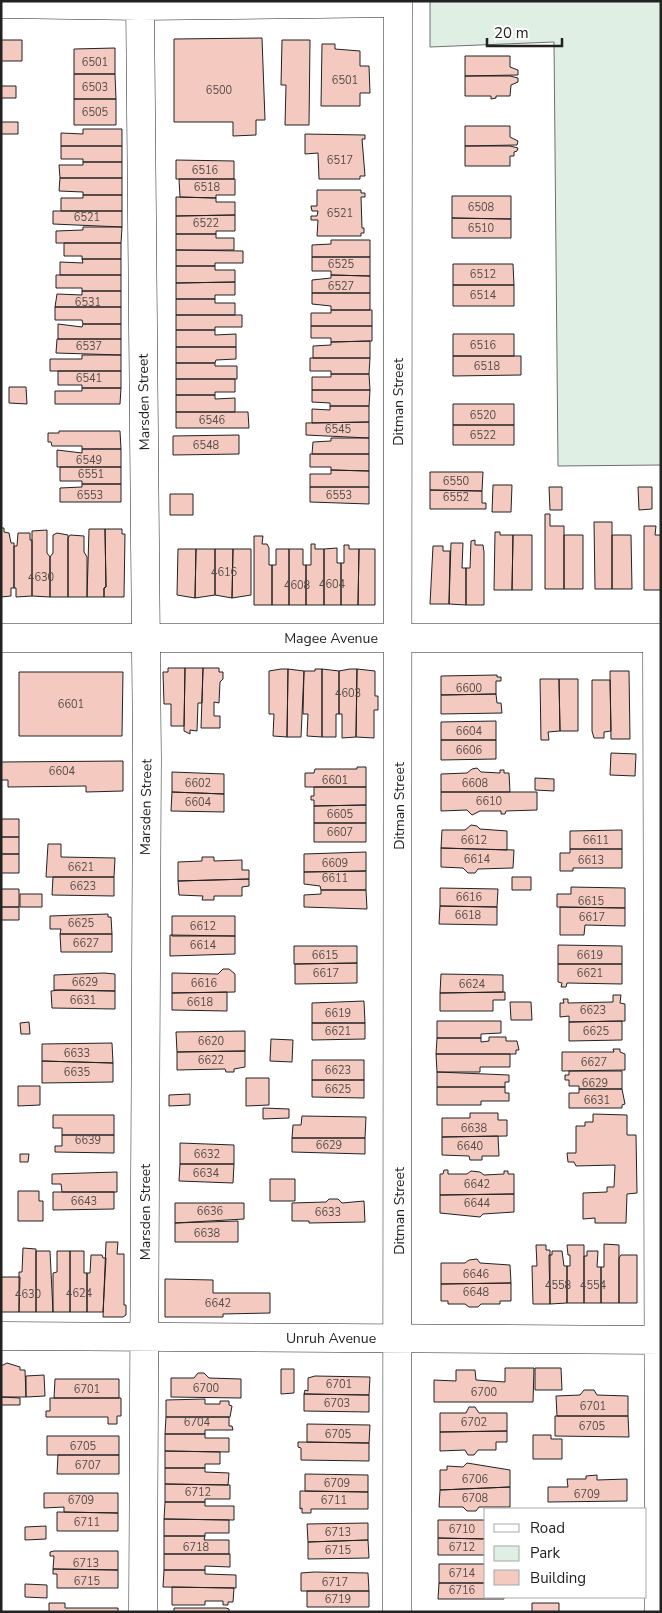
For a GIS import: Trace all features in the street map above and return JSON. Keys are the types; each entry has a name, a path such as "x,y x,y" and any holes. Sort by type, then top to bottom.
{"street":[{"path":"1,4 398,2"},
{"name":"Ditman Street","path":"397,1612 398,2"},
{"name":"Marsden Street","path":"140,4 147,638 146,1335 142,1361 143,1612"},
{"name":"Magee Avenue","path":"1,638 659,638"},
{"path":"658,1612 660,1340 659,638"},
{"name":"Unruh Avenue","path":"1,1336 146,1335 660,1340"}],"green space":[{"path":"430,1 661,1 661,465 558,466 554,42 430,47"}],"building":[{"path":"262,38 265,120 256,120 256,135 233,136 233,122 174,122 174,39"},
{"path":"1,40 22,40 22,61 1,61"},
{"path":"282,40 310,40 309,125 285,125 286,85 281,85"},
{"path":"322,44 335,44 335,49 360,51 360,66 369,66 370,93 360,93 360,106 321,106"},
{"path":"115,48 115,74 74,74 74,49"},
{"path":"465,56 510,56 510,67 518,70 518,75 465,76"},
{"path":"74,74 115,74 116,99 74,99"},
{"path":"465,76 510,76 518,78 518,82 511,85 510,96 496,96 496,98 491,99 491,96 465,96"},
{"path":"1,86 16,86 16,98 1,98"},
{"path":"74,99 116,99 116,125 74,125"},
{"path":"1,122 18,122 18,134 1,134"},
{"path":"465,126 510,126 510,137 518,141 517,145 465,146"},
{"path":"83,129 122,129 122,146 61,146 61,133 83,134"},
{"path":"305,134 365,135 365,139 362,139 365,176 360,176 360,179 319,179 318,153 305,154"},
{"path":"61,146 122,146 122,162 83,162 83,159 61,159"},
{"path":"465,146 510,146 518,148 514,152 514,156 510,156 510,166 465,166"},
{"path":"176,160 234,161 234,179 176,179"},
{"path":"83,162 122,162 122,178 60,178 59,165 83,165"},
{"path":"60,178 122,178 122,195 83,195 83,192 59,191"},
{"path":"179,179 235,179 235,195 216,195 216,198 180,197"},
{"path":"317,190 361,190 361,193 365,193 365,197 361,197 362,228 364,228 364,233 361,233 361,236 317,236 318,220 311,220 311,216 317,216 318,211 312,211 311,206 317,206"},
{"path":"83,195 122,195 122,211 61,211 61,198 83,198"},
{"path":"452,196 511,196 511,219 452,218"},
{"path":"176,197 216,198 216,202 235,202 235,215 176,216"},
{"path":"53,211 122,211 122,227 53,224"},
{"path":"235,215 235,231 216,231 216,234 176,234 176,216"},
{"path":"452,218 511,219 511,238 452,238"},
{"path":"83,227 122,227 121,243 56,243 56,231 83,230"},
{"path":"176,234 216,234 216,238 234,238 234,250 176,250"},
{"path":"331,240 370,240 370,257 312,257 312,245 331,244"},
{"path":"64,243 121,243 121,259 82,259 82,256 64,256"},
{"path":"176,250 243,251 243,263 215,263 215,266 176,266"},
{"path":"312,257 370,257 370,276 331,275 331,271 312,271"},
{"path":"82,259 121,259 121,275 60,275 60,262 83,263"},
{"path":"453,264 513,264 514,285 453,285"},
{"path":"176,266 215,266 215,270 235,270 235,282 176,283"},
{"path":"56,275 121,275 121,291 82,291 82,288 56,288"},
{"path":"331,275 370,276 370,293 312,293 312,280 331,278"},
{"path":"235,282 235,295 215,295 215,299 176,299 176,283"},
{"path":"453,285 514,285 514,306 453,306"},
{"path":"82,291 121,291 121,307 55,307 57,294 82,295"},
{"path":"312,293 370,293 370,310 331,310 331,306 312,304"},
{"path":"176,299 215,299 215,303 235,303 235,315 176,315"},
{"path":"55,307 121,307 121,324 83,324 82,320 55,320"},
{"path":"331,310 372,310 372,326 311,326 311,313 331,313"},
{"path":"176,315 242,315 242,327 215,327 215,330 176,330"},
{"path":"58,324 82,327 83,324 121,324 121,339 58,339"},
{"path":"311,326 372,326 372,341 331,342 331,338 311,338"},
{"path":"176,330 215,330 215,335 236,334 236,347 176,347"},
{"path":"453,334 514,334 514,356 453,356"},
{"path":"57,339 121,339 121,355 56,353"},
{"path":"370,341 370,358 313,358 313,346 331,345 331,342"},
{"path":"176,347 236,347 236,359 216,360 215,363 176,363"},
{"path":"82,355 121,355 121,371 50,371 50,359 82,359"},
{"path":"453,356 521,356 521,375 453,376"},
{"path":"310,358 370,358 369,374 331,374 331,371 310,371"},
{"path":"176,363 215,363 215,366 237,366 237,379 176,379"},
{"path":"58,371 121,371 121,388 82,388 82,385 58,385"},
{"path":"331,374 369,374 370,390 312,390 312,377 331,377"},
{"path":"176,379 235,379 235,392 215,392 215,395 176,395"},
{"path":"9,387 26,387 27,404 9,403"},
{"path":"82,388 121,388 120,404 55,404 55,391 82,391"},
{"path":"312,390 370,390 369,406 330,406 330,403 312,402"},
{"path":"176,395 215,395 215,399 235,398 235,412 176,412"},
{"path":"453,404 514,404 514,425 453,425"},
{"path":"330,406 369,406 369,422 312,423 312,409 330,410"},
{"path":"176,412 248,412 249,428 176,428"},
{"path":"369,422 369,438 306,435 306,423"},
{"path":"453,425 514,425 514,445 453,445"},
{"path":"59,431 120,431 121,449 82,449 82,446 52,446 51,442 48,442 48,433 59,433"},
{"path":"239,435 239,454 173,455 173,436"},
{"path":"331,438 369,438 369,454 312,454 313,442 331,441"},
{"path":"82,449 121,449 121,467 57,467 57,450 82,453"},
{"path":"310,454 369,454 369,471 331,470 331,467 310,467"},
{"path":"60,467 121,467 121,484 82,484 82,481 60,481"},
{"path":"331,470 369,471 369,487 310,487 310,474 331,474"},
{"path":"430,472 483,472 482,491 430,490"},
{"path":"82,484 121,484 121,502 60,502 60,488 82,487"},
{"path":"493,485 512,485 511,512 492,512"},
{"path":"310,487 369,487 369,504 310,502"},
{"path":"549,487 562,487 562,510 550,510"},
{"path":"638,487 652,487 652,509 639,510"},
{"path":"430,490 482,491 482,503 486,503 486,509 430,509"},
{"path":"170,494 193,494 193,515 170,515"},
{"path":"545,514 550,514 550,526 564,526 564,589 545,589"},
{"path":"594,522 612,522 612,589 595,589"},
{"path":"644,526 656,526 655,535 661,535 661,590 644,590"},
{"path":"1,528 4,528 4,532 9,533 11,543 14,543 14,588 11,588 11,596 1,597"},
{"path":"89,529 105,529 106,587 104,588 104,597 87,597"},
{"path":"105,529 122,529 122,534 125,534 124,597 104,597 104,588 106,587"},
{"path":"47,530 47,553 50,557 50,597 32,596 32,531"},
{"path":"495,532 500,532 500,535 513,535 512,590 494,590"},
{"path":"18,533 30,533 30,540 32,540 32,596 16,597 16,588 14,588 14,546 17,546"},
{"path":"57,533 68,535 68,597 50,597 50,557 53,553 53,535"},
{"path":"70,535 84,536 84,552 87,557 87,597 68,597 68,538"},
{"path":"513,535 532,535 532,590 512,590"},
{"path":"564,535 583,535 583,589 564,589"},
{"path":"612,535 631,535 632,589 612,589"},
{"path":"254,536 263,536 262,544 267,544 269,548 269,565 272,565 272,605 254,605"},
{"path":"475,540 475,545 483,545 484,552 484,605 466,605 466,568 470,568 471,541"},
{"path":"451,543 463,543 462,568 466,568 466,605 449,604"},
{"path":"311,544 315,544 315,549 324,549 324,605 306,605 306,565 311,565"},
{"path":"344,545 349,545 349,549 359,549 358,605 341,605 341,563 344,563"},
{"path":"433,546 443,546 443,551 450,551 449,604 430,604"},
{"path":"337,548 337,563 341,563 341,605 324,605 324,549"},
{"path":"178,549 196,549 195,598 177,595"},
{"path":"196,549 215,549 215,595 195,598"},
{"path":"215,549 233,549 232,598 215,595"},
{"path":"233,549 251,549 251,595 232,598"},
{"path":"276,549 289,549 289,605 272,605 272,565 276,565"},
{"path":"289,549 303,549 303,565 306,565 306,605 289,605"},
{"path":"359,549 375,549 375,605 358,605"},
{"path":"168,668 185,668 184,726 171,726 171,704 164,704 163,672 168,672"},
{"path":"185,668 203,668 202,703 198,703 197,731 190,730 190,734 184,731"},
{"path":"203,668 219,668 219,672 223,672 223,679 220,682 219,703 214,702 214,716 220,716 220,728 201,728"},
{"path":"288,669 287,737 273,736 274,714 269,714 269,671"},
{"path":"288,669 304,671 301,737 287,737"},
{"path":"315,669 322,669 322,737 307,736 308,714 303,714 304,671 315,671"},
{"path":"322,669 339,671 339,714 336,714 336,737 322,737"},
{"path":"357,669 356,737 342,738 342,714 339,714 339,671"},
{"path":"357,669 375,671 375,696 378,696 378,710 374,710 374,738 356,737"},
{"path":"610,671 629,671 630,739 611,739"},
{"path":"19,672 123,672 122,736 19,736"},
{"path":"497,675 497,677 501,677 501,681 496,681 496,694 441,695 441,676"},
{"path":"540,679 559,679 560,731 548,732 549,740 541,740"},
{"path":"559,679 578,679 578,731 560,731"},
{"path":"592,680 610,680 611,731 604,732 604,738 594,738 592,731"},
{"path":"496,694 497,703 501,703 502,713 441,714 441,695"},
{"path":"496,721 496,740 441,740 441,722"},
{"path":"441,740 496,740 496,759 441,760"},
{"path":"611,753 636,754 635,776 610,775"},
{"path":"123,761 123,791 86,792 86,786 8,787 8,780 1,780 1,762"},
{"path":"357,767 366,767 366,787 305,787 305,773 314,773 315,769 357,769"},
{"path":"477,768 481,772 500,773 500,770 504,770 504,773 509,773 510,792 441,792 441,774 467,773"},
{"path":"172,772 224,774 224,794 172,792"},
{"path":"535,778 554,779 554,791 535,790"},
{"path":"314,787 366,787 366,805 314,806 314,800 311,800 311,796 314,796"},
{"path":"172,792 224,794 224,812 171,811"},
{"path":"441,792 537,792 537,810 506,811 505,814 501,814 501,811 480,811 472,815 467,810 441,811"},
{"path":"366,805 366,823 314,823 314,806"},
{"path":"1,819 19,819 19,837 1,837"},
{"path":"314,823 366,823 366,842 314,842"},
{"path":"471,825 477,826 480,829 507,831 507,850 441,848 442,830 465,830"},
{"path":"622,830 622,849 570,849 570,831"},
{"path":"1,837 19,837 19,854 1,854"},
{"path":"48,844 61,844 61,857 115,858 114,877 46,877"},
{"path":"441,848 514,850 513,868 478,869 475,873 468,873 463,868 441,867"},
{"path":"570,849 622,849 622,868 573,868 573,871 560,871 560,853 570,853"},
{"path":"366,852 366,871 304,872 304,854"},
{"path":"1,854 19,854 19,873 1,873"},
{"path":"202,857 214,857 214,861 242,860 242,870 249,870 249,879 178,881 178,862 202,861"},
{"path":"366,871 366,890 321,890 320,886 304,884 304,872"},
{"path":"53,877 114,877 114,896 52,895"},
{"path":"512,877 531,877 531,890 512,890"},
{"path":"249,879 249,886 242,887 242,896 214,896 214,900 202,900 203,896 179,895 178,881"},
{"path":"571,887 625,888 625,908 557,907 557,894 571,894"},
{"path":"440,888 498,889 497,907 440,906"},
{"path":"1,889 19,889 19,907 1,907"},
{"path":"321,890 366,890 367,909 304,907 304,895 321,894"},
{"path":"20,894 42,894 42,907 20,907"},
{"path":"440,906 497,907 497,925 439,924"},
{"path":"1,907 19,907 19,920 1,920"},
{"path":"560,907 625,908 625,926 585,925 584,935 560,935"},
{"path":"108,914 108,917 111,917 112,934 60,934 61,929 50,929 50,916"},
{"path":"172,916 235,916 235,936 172,936"},
{"path":"60,934 112,934 112,952 61,952"},
{"path":"170,935 235,936 235,954 170,956"},
{"path":"558,945 622,946 622,964 558,964"},
{"path":"294,946 357,946 357,963 294,964"},
{"path":"357,963 357,983 295,984 295,964"},
{"path":"558,964 622,964 622,984 567,983 566,987 561,987 562,983 558,982"},
{"path":"223,969 229,969 235,974 235,992 172,993 172,973 218,974"},
{"path":"115,974 115,991 54,990 54,975"},
{"path":"441,974 503,975 503,992 440,993"},
{"path":"51,991 115,991 115,1009 52,1008"},
{"path":"227,992 227,1011 172,1010 172,993"},
{"path":"505,992 505,1000 493,1000 493,1011 440,1011 440,993"},
{"path":"613,995 621,995 620,1003 625,1004 625,1021 569,1022 569,1016 560,1017 560,1003 564,1003 563,999 568,999 568,1003 613,1002"},
{"path":"364,1001 365,1023 312,1023 312,1003"},
{"path":"510,1002 531,1002 532,1020 511,1020"},
{"path":"437,1021 501,1021 501,1033 481,1034 481,1038 437,1038"},
{"path":"622,1021 622,1040 569,1041 569,1022"},
{"path":"29,1022 30,1034 21,1034 20,1023"},
{"path":"312,1023 365,1023 365,1039 312,1040"},
{"path":"245,1031 245,1051 177,1052 176,1032"},
{"path":"489,1037 506,1037 506,1041 517,1041 519,1050 516,1050 516,1054 436,1054 437,1038 481,1038 481,1042 489,1041"},
{"path":"271,1039 293,1040 292,1062 270,1061"},
{"path":"112,1043 113,1063 42,1061 42,1044"},
{"path":"613,1049 620,1049 620,1052 625,1054 625,1070 562,1071 562,1052 614,1052"},
{"path":"245,1051 245,1067 234,1069 234,1072 226,1072 225,1069 177,1070 177,1052"},
{"path":"436,1054 510,1054 510,1067 480,1067 480,1072 437,1072"},
{"path":"312,1060 364,1060 364,1080 312,1080"},
{"path":"42,1061 113,1063 113,1082 42,1083"},
{"path":"569,1071 622,1071 622,1089 579,1089 579,1086 569,1086 569,1080 565,1080 565,1075 569,1075"},
{"path":"437,1072 509,1075 509,1082 505,1082 505,1087 437,1087"},
{"path":"246,1078 269,1078 269,1105 246,1106"},
{"path":"312,1080 364,1080 364,1098 312,1097"},
{"path":"18,1086 40,1086 40,1105 18,1106"},
{"path":"437,1087 505,1087 505,1093 509,1093 509,1101 481,1101 481,1105 437,1105"},
{"path":"579,1089 622,1089 625,1104 622,1105 622,1108 569,1108 569,1093 579,1093"},
{"path":"190,1094 190,1105 169,1106 169,1095"},
{"path":"263,1108 289,1109 289,1118 263,1119"},
{"path":"470,1113 498,1113 498,1120 507,1120 507,1136 442,1137 442,1118 470,1118"},
{"path":"593,1114 627,1115 627,1135 636,1135 637,1193 627,1194 626,1223 595,1223 595,1218 583,1219 583,1193 607,1192 607,1187 614,1187 615,1165 576,1166 574,1162 568,1162 567,1153 576,1153 576,1126 585,1126 585,1122 593,1122"},
{"path":"53,1115 114,1115 114,1135 62,1135 62,1128 53,1128"},
{"path":"302,1116 366,1117 365,1138 292,1138 293,1125 301,1125"},
{"path":"62,1135 114,1135 114,1153 55,1152 55,1146 62,1146"},
{"path":"498,1136 499,1156 482,1156 482,1160 470,1160 469,1156 442,1155 442,1137"},
{"path":"292,1138 365,1138 365,1154 292,1152"},
{"path":"180,1143 234,1145 234,1164 180,1164"},
{"path":"20,1154 29,1154 28,1162 20,1162"},
{"path":"180,1164 234,1164 233,1183 179,1181"},
{"path":"444,1170 448,1170 448,1174 467,1174 471,1171 480,1172 484,1175 504,1174 504,1171 508,1171 508,1174 514,1174 514,1194 440,1195 440,1174 443,1174"},
{"path":"117,1172 117,1192 62,1192 61,1184 52,1184 52,1174"},
{"path":"270,1179 295,1179 295,1201 270,1201"},
{"path":"18,1191 39,1191 39,1201 43,1201 43,1221 18,1221"},
{"path":"53,1192 114,1192 114,1209 53,1210"},
{"path":"514,1194 514,1212 483,1214 480,1217 440,1213 440,1195"},
{"path":"329,1199 338,1199 342,1203 364,1201 365,1222 309,1223 309,1221 292,1221 292,1203 326,1202"},
{"path":"175,1203 244,1203 244,1219 175,1223"},
{"path":"238,1221 238,1242 175,1242 175,1223"},
{"path":"106,1242 118,1242 117,1254 124,1254 124,1305 126,1305 126,1315 123,1317 103,1317"},
{"path":"604,1244 619,1245 619,1303 601,1303 601,1267 604,1267"},
{"path":"536,1245 546,1245 546,1250 550,1250 550,1304 533,1304 532,1266 537,1266"},
{"path":"567,1245 584,1245 584,1303 567,1303 567,1266 570,1266 570,1255 568,1255"},
{"path":"23,1248 36,1249 36,1312 19,1312 19,1272 22,1272"},
{"path":"36,1251 50,1251 53,1312 36,1312"},
{"path":"57,1251 70,1251 70,1312 53,1312 53,1273 57,1272"},
{"path":"70,1251 84,1251 84,1273 87,1273 87,1312 70,1312"},
{"path":"552,1251 562,1251 564,1266 567,1266 567,1303 550,1304 549,1255 552,1255"},
{"path":"587,1251 598,1251 597,1267 601,1267 601,1303 584,1303 584,1256 587,1256"},
{"path":"91,1255 102,1255 103,1258 106,1258 103,1312 87,1312 87,1273 90,1273"},
{"path":"621,1255 637,1255 637,1303 619,1303 619,1258"},
{"path":"477,1259 480,1263 510,1265 511,1283 441,1284 441,1263 465,1263 469,1260"},
{"path":"1,1277 20,1277 19,1312 1,1312"},
{"path":"165,1279 213,1280 213,1293 270,1293 270,1313 223,1314 223,1317 165,1317"},
{"path":"511,1283 511,1301 500,1301 500,1304 481,1304 478,1307 469,1307 465,1304 448,1304 448,1301 441,1301 441,1284"},
{"path":"7,1363 20,1367 20,1370 25,1370 26,1397 1,1397 1,1366"},
{"path":"505,1368 534,1368 533,1402 434,1402 434,1380 456,1381 456,1370 475,1370 476,1380 505,1382"},
{"path":"535,1368 561,1368 562,1390 535,1390"},
{"path":"281,1369 294,1369 294,1393 281,1394"},
{"path":"198,1373 204,1373 209,1378 241,1379 241,1398 171,1397 171,1378 194,1378"},
{"path":"44,1375 45,1396 26,1397 26,1376"},
{"path":"315,1376 370,1377 369,1395 304,1394 305,1390 308,1391 308,1378"},
{"path":"55,1379 119,1379 119,1398 54,1398"},
{"path":"584,1390 594,1390 597,1395 628,1396 628,1416 557,1416 556,1396 580,1395"},
{"path":"304,1394 369,1395 369,1412 304,1411"},
{"path":"1,1397 20,1398 20,1405 1,1405"},
{"path":"50,1398 121,1398 121,1416 117,1416 117,1424 108,1424 108,1417 46,1417 46,1411 50,1411"},
{"path":"205,1399 205,1404 220,1404 220,1401 229,1401 229,1405 232,1406 230,1417 166,1417 166,1400"},
{"path":"469,1407 475,1407 479,1413 507,1413 507,1431 440,1432 440,1413 466,1413"},
{"path":"555,1416 628,1416 629,1437 555,1436"},
{"path":"166,1417 229,1417 229,1426 232,1426 233,1430 205,1430 205,1434 165,1434"},
{"path":"307,1424 370,1425 369,1443 307,1442"},
{"path":"507,1431 507,1442 496,1442 496,1450 478,1450 474,1455 468,1455 465,1450 440,1451 440,1432"},
{"path":"165,1434 205,1434 205,1438 229,1438 229,1452 165,1451"},
{"path":"533,1435 551,1435 551,1439 562,1439 562,1459 533,1459"},
{"path":"47,1436 119,1436 119,1455 47,1455"},
{"path":"298,1442 369,1443 369,1461 301,1460 301,1448 298,1447"},
{"path":"165,1451 220,1452 220,1464 205,1464 205,1468 165,1468"},
{"path":"58,1455 119,1455 119,1474 57,1474"},
{"path":"467,1463 510,1470 510,1487 440,1490 440,1470 447,1470 447,1466 463,1467"},
{"path":"165,1468 205,1468 205,1472 229,1473 228,1485 165,1484"},
{"path":"305,1474 368,1475 368,1492 305,1491"},
{"path":"597,1475 597,1480 627,1479 627,1501 548,1502 548,1487 568,1487 567,1479 586,1479 586,1476"},
{"path":"165,1484 230,1485 230,1499 205,1499 205,1502 165,1502"},
{"path":"510,1487 510,1507 479,1507 476,1511 467,1511 463,1507 439,1507 440,1490"},
{"path":"300,1491 368,1492 368,1509 311,1509 311,1513 302,1513 302,1508 300,1509"},
{"path":"44,1493 118,1493 118,1513 64,1512 64,1507 44,1508"},
{"path":"165,1502 205,1502 205,1506 234,1506 234,1520 164,1519"},
{"path":"57,1512 118,1513 118,1531 57,1531"},
{"path":"164,1519 229,1520 229,1533 205,1533 205,1536 164,1536"},
{"path":"438,1520 484,1520 484,1539 438,1538"},
{"path":"368,1523 368,1540 308,1542 307,1524"},
{"path":"46,1526 46,1539 25,1540 25,1527"},
{"path":"164,1536 205,1536 204,1540 229,1540 229,1554 164,1554"},
{"path":"438,1538 484,1539 484,1555 438,1555"},
{"path":"368,1540 369,1558 308,1559 308,1542"},
{"path":"54,1551 118,1551 118,1570 53,1569 54,1556 50,1556 50,1552"},
{"path":"164,1554 230,1554 230,1567 205,1566 205,1570 164,1570"},
{"path":"439,1564 484,1564 484,1583 439,1583"},
{"path":"53,1569 118,1570 118,1588 57,1588 57,1574 53,1574"},
{"path":"164,1570 205,1570 205,1574 236,1575 236,1588 163,1587"},
{"path":"301,1573 368,1573 369,1591 301,1591"},
{"path":"439,1583 484,1583 484,1598 504,1598 504,1599 438,1599"},
{"path":"25,1584 47,1585 47,1598 25,1597"},
{"path":"172,1587 234,1588 233,1602 228,1602 228,1605 223,1605 223,1601 205,1601 205,1605 172,1605"},
{"path":"307,1591 369,1591 369,1607 307,1607"},
{"path":"49,1603 65,1603 65,1608 118,1608 118,1612 49,1612"},
{"path":"532,1603 559,1603 559,1612 532,1612"},
{"path":"174,1608 226,1608 229,1609 229,1612 174,1612"}]}
